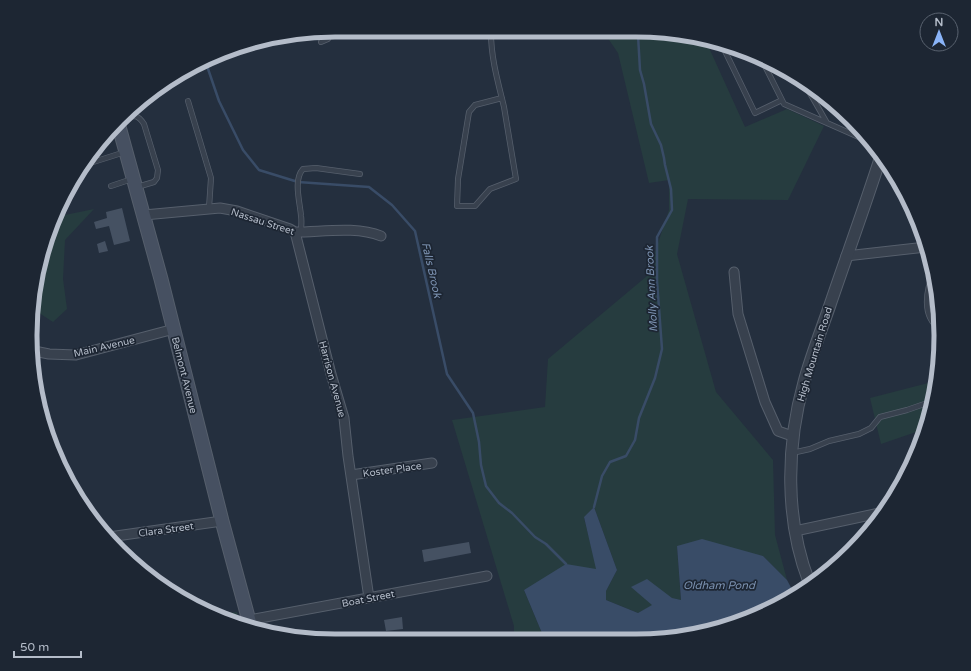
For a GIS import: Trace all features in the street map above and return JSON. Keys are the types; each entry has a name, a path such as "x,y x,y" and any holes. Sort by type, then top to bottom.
{"main road":[{"name":"Belmont Avenue","path":"120,129 144,215 222,521 249,621"}],"street":[{"name":"High Mountain Road","path":"808,579 803,567 795,532 791,473 792,436 803,383 879,163"},
{"name":"Nassau Street","path":"144,215 220,208 237,211 298,232 361,230 372,232 381,236"},
{"name":"Harrison Avenue","path":"298,232 331,374 341,404 369,598"},
{"path":"846,256 921,248"},
{"path":"734,272 738,314 765,402 778,431 792,436"},
{"name":"Main Avenue","path":"38,353 76,355 174,329"},
{"name":"Koster Place","path":"351,475 432,463"},
{"path":"795,532 874,514"},
{"name":"Clara Street","path":"115,536 222,521"},
{"name":"Boat Street","path":"255,623 369,598 487,576"}],"lane":[{"path":"321,42 328,37"},
{"path":"491,37 495,72 502,98 516,179 490,189 475,206 457,206 458,179 469,112 475,105 502,98"},
{"path":"725,51 755,113 782,100"},
{"path":"765,67 784,104 857,136"},
{"path":"810,94 827,123"},
{"path":"188,101 211,178 209,208"},
{"path":"111,186 154,182 157,178 158,170 144,124 140,118 135,116 131,118"},
{"path":"93,162 127,151"},
{"path":"298,232 301,217 298,184 299,176 303,169 316,168 360,174"},
{"path":"930,287 926,300 929,314 933,324"},
{"path":"792,453 810,449 829,441 859,434 871,428 880,417 926,403"}],"green space":[{"path":"607,37 655,38 708,46 745,127 787,109 824,126 788,200 688,199 677,254 716,392 773,460 775,535 787,580 763,556 677,546 681,600 664,601 638,613 606,600 606,591 617,570 594,507 584,518 597,569 524,590 542,634 514,634 514,626 452,420 545,407 548,359 647,276 669,210 669,180 649,183 618,53"},
{"path":"94,209 65,240 63,279 67,309 53,322 38,313 43,277 53,240 62,215"},
{"path":"930,383 924,413 918,431 881,444 870,398"},
{"path":"237,612 238,617 227,613"}],"water":[{"name":"Oldham Pond","path":"594,507 617,570 606,591 606,600 638,613 652,605 631,587 647,579 672,598 681,600 677,546 702,539 763,556 787,580 792,590 750,611 713,624 694,628 636,634 542,634 524,590 566,564 596,569 584,517"}],"building":[{"path":"122,208 130,241 114,245 109,226 96,229 94,222 107,218 106,212"},
{"path":"105,241 108,251 99,253 97,244"},
{"path":"469,542 471,553 424,562 422,550"},
{"path":"402,617 403,629 386,631 384,620"}],"waterway":[{"name":"Molly Ann Brook","path":"594,507 602,476 610,462 626,456 635,440 639,418 655,378 662,349 657,281 657,237 672,210 671,189 661,145 651,124 640,70 638,37"},
{"name":"Falls Brook","path":"207,66 219,101 243,150 259,170 298,182 369,187 392,205 415,231 447,374 473,413 479,442 481,465 486,486 499,503 512,513 535,537 546,544 566,564"}]}
